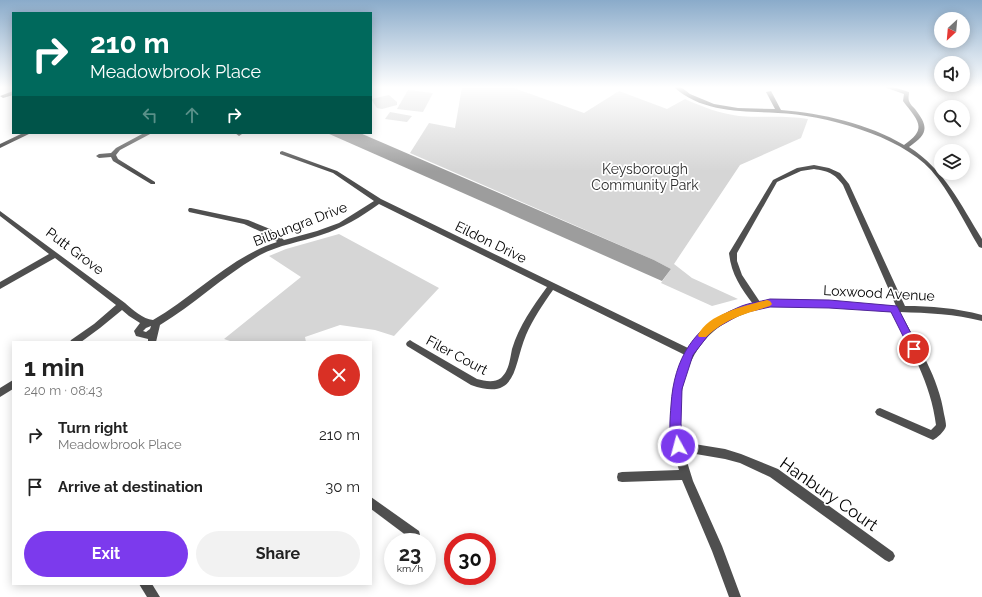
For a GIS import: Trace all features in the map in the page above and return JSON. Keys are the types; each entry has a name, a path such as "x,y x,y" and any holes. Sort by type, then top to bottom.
{"main road":[{"path":"0,146 26,134"}],"street":[{"path":"811,115 879,135 905,146 923,159 936,174 982,245"},
{"path":"905,146 920,136 923,128 915,115"},
{"path":"99,156 113,155 118,149 148,134"},
{"name":"Eildon Drive","path":"282,153 335,172 378,201 689,353"},
{"path":"113,155 115,160 153,183"},
{"path":"759,306 739,280 733,264 734,253 775,181 799,169 814,167 827,169 838,174 846,184 898,309 934,389 940,409 941,426 933,435 880,412"},
{"name":"Bilbungra Drive","path":"144,336 153,327 250,258 283,243 340,226 350,221 378,201"},
{"path":"191,210 246,222 267,232 283,243"},
{"name":"Putt Grove","path":"0,213 127,310 153,327"},
{"path":"0,286 54,255"},
{"name":"Filer Court","path":"410,344 474,382 486,385 501,383 510,373 519,342 527,324 552,286"},
{"name":"Loxwood Avenue","path":"735,597 711,535 695,504 685,475 678,446 675,424 677,389 689,353 697,341 714,324 741,310 770,303 957,311 982,318"},
{"path":"75,341 97,326 127,310"},
{"name":"Putt Grove","path":"127,310 144,336"},
{"path":"152,341 153,327"},
{"path":"0,393 12,385"},
{"name":"Hanbury Court","path":"678,446 726,454 752,463 774,473 889,556"},
{"path":"622,477 685,475"},
{"path":"372,503 412,533"},
{"path":"146,585 154,597"}],"green space":[{"path":"388,115 412,116 407,122 385,119"},
{"name":"Keysborough Community Park","path":"457,115 734,115 808,119 801,138 740,165 674,264 692,278 738,299 712,306 661,283 671,269 654,260 410,153 429,123 455,128"},
{"path":"339,234 439,288 394,336 375,330 340,325 305,337 306,341 230,341 224,339 301,277 269,256 286,249"}],"shaded area":[{"path":"329,134 362,134 654,260 671,269 662,281"}],"slow traffic":[{"path":"703,335 714,324 733,313 767,304"}],"route":[{"path":"678,446 675,424 677,389 689,353 707,330 733,313 770,303 829,304 894,309 914,349"}]}
